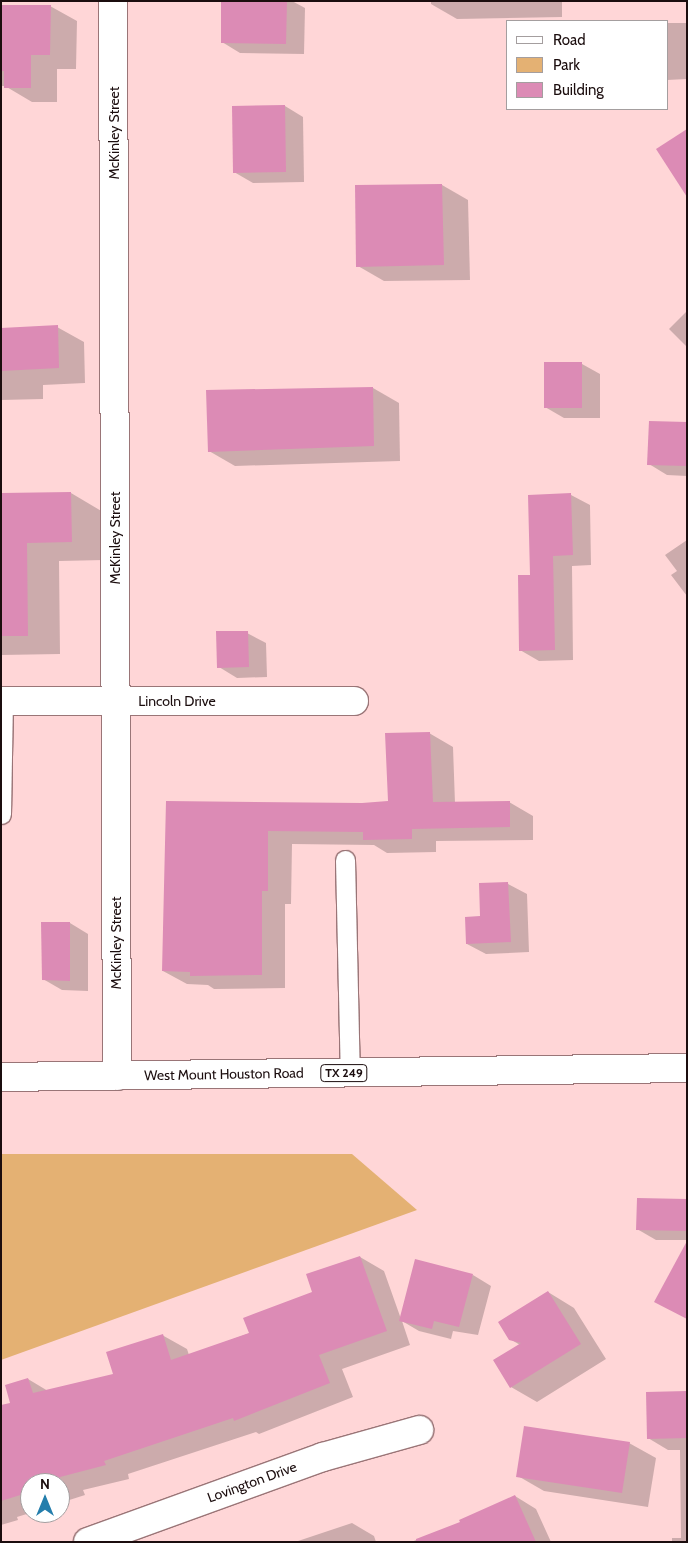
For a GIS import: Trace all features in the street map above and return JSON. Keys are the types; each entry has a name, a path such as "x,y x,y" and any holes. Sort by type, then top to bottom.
{"street":[{"name":"McKinley Street","path":"113,1 117,1076"},
{"name":"Lincoln Drive","path":"2,701 354,701"},
{"name":"West Mount Houston Road","path":"1,1077 687,1068"},
{"name":"Lovington Drive","path":"88,1542 323,1457 419,1430"}],"lane":[{"path":"1,814 2,701"},
{"path":"346,860 350,1073"}],"green space":[{"path":"1,1154 352,1154 417,1210 1,1360"}],"building":[{"path":"221,1 287,1 286,44 221,43"},
{"path":"1,5 51,5 50,55 31,55 31,88 4,88 4,71 1,71"},
{"path":"285,105 286,172 233,173 232,106"},
{"path":"687,129 687,197 656,149"},
{"path":"442,184 444,265 356,267 355,185"},
{"path":"58,325 59,368 1,371 1,328"},
{"path":"544,362 582,362 582,408 544,408"},
{"path":"373,387 374,446 208,452 206,390"},
{"path":"649,421 687,422 687,466 647,465"},
{"path":"71,492 72,542 27,543 28,636 1,636 1,493"},
{"path":"571,493 573,555 553,556 555,650 519,651 518,575 530,575 528,495"},
{"path":"216,631 248,631 249,667 217,668"},
{"path":"430,732 433,802 510,801 510,827 412,829 412,839 363,840 363,832 268,831 268,891 262,891 262,975 190,976 190,972 162,971 166,801 362,803 388,801 385,733"},
{"path":"508,882 511,942 466,944 465,917 480,916 479,883"},
{"path":"41,922 70,922 70,981 42,980"},
{"path":"637,1198 687,1199 687,1231 636,1230"},
{"path":"687,1241 687,1319 654,1302"},
{"path":"360,1256 387,1331 319,1355 330,1383 234,1421 233,1418 104,1461 106,1465 70,1474 20,1473 20,1495 1,1501 1,1405 10,1403 5,1385 28,1378 33,1393 113,1374 106,1352 163,1334 171,1360 249,1333 243,1318 312,1292 306,1274"},
{"path":"415,1259 473,1274 459,1327 434,1321 432,1329 399,1321"},
{"path":"548,1291 581,1344 510,1388 493,1360 521,1343 509,1340 498,1322"},
{"path":"687,1391 687,1438 647,1439 646,1392"},
{"path":"524,1426 630,1442 622,1493 516,1477"},
{"path":"515,1495 536,1542 416,1542 416,1539 460,1522 459,1520"}]}
